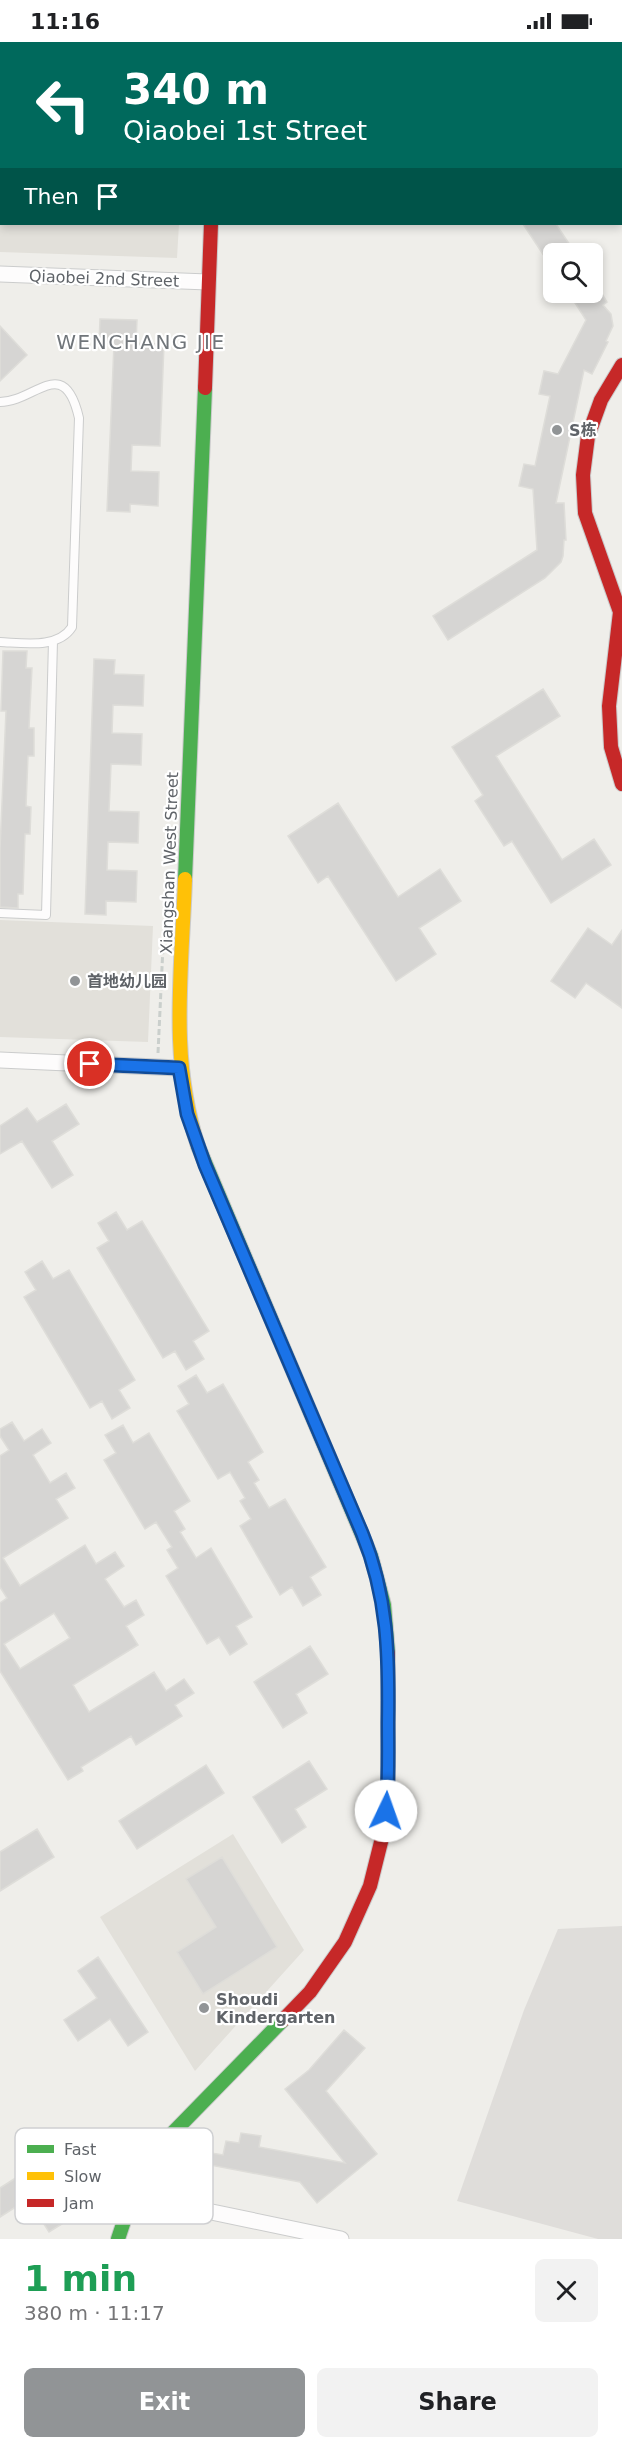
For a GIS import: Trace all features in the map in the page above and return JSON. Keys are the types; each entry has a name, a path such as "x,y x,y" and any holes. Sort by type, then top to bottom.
{"street":[{"name":"Xiangshan West Street","path":"177,2128 309,1992 329,1968 359,1915 370,1886 383,1836 388,1796 388,1656 384,1605 379,1581 362,1533 205,1165 187,1114 179,1068 211,225"},
{"name":"Qiaobei 2nd Street","path":"0,274 208,282"},
{"path":"622,365 616,371 597,409 588,436 583,475 585,513 620,612 609,706 611,747 622,784"},
{"path":"0,1060 179,1068"},
{"path":"213,2213 341,2239"},
{"name":"Xiangshan West Street","path":"118,2239 122,2224"}],"lane":[{"path":"0,402 13,402 32,390 48,385 62,386 72,394 79,418 72,627 66,637 53,641 0,642"},
{"path":"0,913 46,915 53,641"}],"shaded area":[{"path":"0,225 179,225 177,258 0,252"},
{"name":"首地幼儿园","path":"0,920 153,926 148,1042 0,1037"},
{"name":"Shoudi Kindergarten","path":"233,1834 304,1950 195,2071 100,1917"},
{"path":"622,1926 622,2239 598,2239 457,2201 524,2010 558,1929"}],"building":[{"path":"524,225 557,225 569,243 543,243 543,254"},
{"name":"S栋","path":"603,295 607,302 603,305 611,314 613,326 606,341 608,342 592,374 584,370 556,503 564,503 566,540 564,540 561,562 545,578 448,640 433,616 537,550 533,489 519,486 524,464 535,466 550,396 539,394 544,371 558,374 586,320 575,303 603,303"},
{"path":"100,319 137,320 136,343 164,344 160,446 132,445 131,471 159,472 158,506 130,504 130,512 107,511 114,344 99,343"},
{"path":"0,326 27,355 0,381"},
{"path":"3,651 27,651 26,668 32,668 29,728 34,728 34,756 28,756 26,806 31,807 30,834 25,834 23,894 18,894 18,908 0,907 6,711 1,711"},
{"path":"94,659 115,660 114,674 144,675 143,706 113,705 112,733 142,734 141,765 111,764 109,811 139,812 138,843 108,842 107,870 137,871 136,902 106,901 106,915 85,914"},
{"path":"543,689 560,716 496,756 562,860 594,839 611,865 551,903 512,841 504,846 475,801 483,795 452,747"},
{"path":"338,803 398,897 440,869 461,901 419,928 436,954 396,981 328,876 318,883 288,836"},
{"path":"588,928 612,945 622,930 622,1008 586,983 575,998 551,981"},
{"path":"66,1104 79,1124 52,1141 73,1175 52,1188 22,1141 0,1154 0,1126 27,1108 37,1122"},
{"path":"116,1212 127,1230 142,1221 209,1331 193,1341 204,1359 186,1370 175,1351 163,1358 97,1248 109,1241 98,1223"},
{"path":"42,1261 53,1279 69,1270 135,1380 119,1390 130,1408 112,1419 102,1401 90,1408 24,1297 36,1290 25,1272"},
{"path":"196,1375 207,1393 223,1384 263,1452 248,1462 259,1480 254,1483 269,1508 285,1499 326,1567 310,1577 321,1595 303,1606 292,1587 280,1595 240,1526 251,1519 240,1501 245,1498 230,1472 218,1479 177,1411 189,1404 178,1386"},
{"path":"12,1422 24,1441 42,1429 51,1443 33,1455 50,1483 66,1473 75,1488 56,1499 68,1518 3,1558 20,1586 85,1545 96,1564 115,1552 124,1566 105,1579 124,1607 136,1600 144,1615 126,1626 138,1645 73,1685 89,1712 154,1672 166,1691 184,1679 194,1693 175,1705 182,1716 136,1745 131,1736 81,1767 83,1771 68,1780 0,1671 0,1603 7,1598 0,1587 0,1456 9,1450 0,1436 0,1429","holes":["54,1613 70,1638 20,1669 4,1644"]},
{"path":"123,1425 133,1443 149,1433 190,1501 174,1511 185,1529 180,1532 196,1558 211,1548 252,1617 236,1626 247,1644 230,1655 219,1637 207,1644 166,1576 178,1568 167,1550 172,1547 156,1522 145,1529 104,1460 116,1453 105,1435"},
{"path":"310,1646 328,1674 296,1694 307,1713 283,1728 254,1682"},
{"path":"309,1761 327,1789 295,1809 306,1827 282,1843 253,1797"},
{"path":"206,1765 224,1793 137,1849 119,1821"},
{"path":"37,1829 54,1857 0,1891 0,1852"},
{"path":"222,1857 277,1947 203,1994 177,1952 216,1927 186,1879"},
{"path":"98,1957 148,2032 128,2046 110,2019 78,2041 64,2020 97,1998 78,1971"},
{"path":"344,2030 365,2048 326,2091 377,2154 317,2203 300,2182 213,2166 213,2153 223,2155 226,2141 239,2143 241,2133 261,2136 259,2147 345,2163 285,2089 309,2070"},
{"path":"15,2178 15,2207 0,2217 0,2188"},
{"path":"44,2224 62,2224 49,2232"}],"traffic: fast":[{"path":"185,879 205,388"},
{"path":"198,1146 371,1556 384,1605 388,1653"},
{"path":"178,2128 282,2021"},
{"path":"118,2239 123,2224"}],"traffic: slow":[{"path":"185,879 180,980 180,1047 183,1080 198,1146"}],"traffic: jam":[{"path":"205,388 211,225"},
{"path":"622,365 601,400 588,436 583,475 585,513 620,612 609,706 611,747 622,784"},
{"path":"282,2021 310,1992 345,1942 370,1886 385,1826 388,1796 388,1653"}],"place":[{"name":"S栋","path":"557,430"},
{"name":"首地幼儿园","path":"75,981"},
{"name":"Shoudi Kindergarten","path":"204,2008"}],"district":[{"name":"WENCHANG JIE","path":"141,342"}],"route":[{"path":"90,1064 179,1068 187,1114 205,1165 362,1533 379,1581 386,1618 388,1656 388,1796 386,1811"}]}
